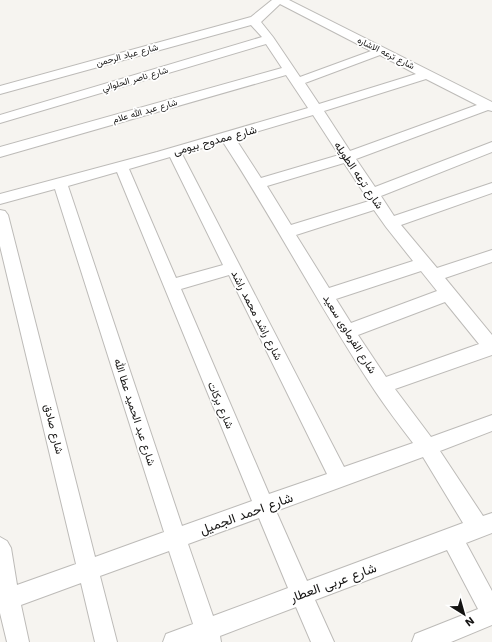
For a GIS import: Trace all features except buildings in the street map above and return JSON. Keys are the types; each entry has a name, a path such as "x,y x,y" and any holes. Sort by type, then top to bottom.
{"street":[{"path":"255,20 279,0"},
{"name":"شارع ترعه الاشاره","path":"279,0 488,102"},
{"name":"شارع ترعه الطويله","path":"255,20 391,223 448,294 485,328 491,347"},
{"name":"شارع عباد الرحمن","path":"0,90 255,20"},
{"name":"شارع ناصر الحلواني","path":"0,119 269,39"},
{"name":"شارع عبد الله علام","path":"0,152 293,76 381,51"},
{"name":"شارع ممدوح بيومى","path":"0,199 227,137 316,111 428,74"},
{"path":"258,184 348,157 488,102"},
{"name":"شارع الفرماوى سعيد","path":"227,137 258,184 347,332 382,386 485,525"},
{"path":"286,232 375,198 492,147"},
{"name":"شارع راشد محمد راشد","path":"174,151 340,479"},
{"name":"شارع بركات","path":"121,166 301,594 323,642"},
{"name":"شارع عبد الحميد عطا الله","path":"60,183 208,636"},
{"path":"391,223 492,188"},
{"name":"شارع صادق","path":"0,216 106,642"},
{"path":"326,296 428,270 492,256"},
{"path":"171,286 233,268"},
{"path":"347,332 448,294"},
{"path":"382,386 491,347"},
{"name":"شارع احمد الجميل","path":"4,601 492,424"},
{"name":"شارع عربى العطار","path":"174,642 208,636 301,594 485,525"},
{"path":"423,642 492,614 452,538"},
{"path":"0,548 4,601 18,642"}]}
